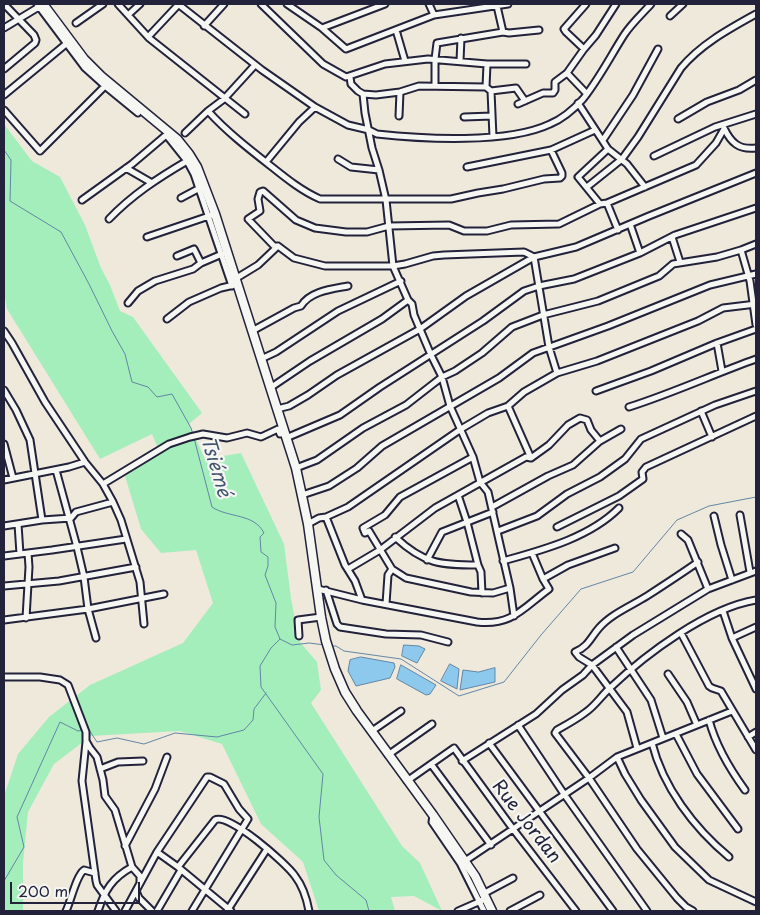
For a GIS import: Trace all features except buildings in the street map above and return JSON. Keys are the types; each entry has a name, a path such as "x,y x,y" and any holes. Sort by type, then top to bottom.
{"main road":[{"path":"41,5 101,76 177,139 190,154 252,331 296,468 322,590 321,617 328,650 345,692 388,756 465,861 475,876 483,898 492,911"}],"street":[{"path":"4,4 34,35 36,40 35,43 4,69"},
{"path":"76,23 103,4"},
{"path":"118,4 148,37 244,114"},
{"path":"128,15 140,4"},
{"path":"148,37 178,4 255,65 315,107 348,125 377,134 493,137 536,130 551,124 569,112 587,94 605,70 628,29 651,4"},
{"path":"204,26 224,4"},
{"path":"261,4 323,64 342,76 350,77 385,64 435,59 488,64 526,64"},
{"path":"289,4 322,28 346,49 434,15 508,4"},
{"path":"322,28 386,4"},
{"path":"430,4 434,15"},
{"path":"457,4 458,10"},
{"path":"584,49 564,29 586,4"},
{"path":"518,104 544,93 552,93 556,89 555,82 567,73 596,35 616,4"},
{"path":"670,16 683,4"},
{"path":"4,28 41,5 66,44 85,68 138,113"},
{"path":"497,6 503,32"},
{"path":"587,188 622,159 688,59 721,34 756,14"},
{"path":"396,30 405,61"},
{"path":"435,86 435,59 438,43 503,32 539,30"},
{"path":"460,60 461,38"},
{"path":"4,95 66,44"},
{"path":"603,140 633,95 658,49"},
{"path":"488,64 493,137"},
{"path":"184,133 224,99 255,65"},
{"path":"567,73 587,94"},
{"path":"350,77 354,88 363,94 376,95 400,92 419,86 489,89 516,88 525,101"},
{"path":"678,119 707,102 739,90 756,80"},
{"path":"4,110 38,151 41,151 104,86"},
{"path":"399,116 400,92"},
{"path":"363,94 372,148 386,200 393,266 408,300 412,304 431,356 442,377 450,406 473,458 480,482 488,492 510,588 514,616"},
{"path":"578,103 608,148 622,159 645,187"},
{"path":"266,162 299,122 315,107"},
{"path":"208,111 228,132 266,162 308,194 320,199 451,200 478,193 503,190 544,179 560,178 562,173 551,150"},
{"path":"654,156 715,127 724,127 756,114"},
{"path":"464,117 492,116"},
{"path":"724,127 730,138 738,146 756,148"},
{"path":"557,373 549,347 534,257 528,253 444,255 393,266 325,266 294,258 278,246 274,246 248,219 260,211 258,199 262,191 296,220 315,228 346,232 367,232 389,226 448,225 464,231 487,231 510,225 555,224 696,165 716,143 724,127"},
{"path":"467,167 551,150 596,130"},
{"path":"82,200 166,136 187,161 203,188 181,198"},
{"path":"600,204 578,176 608,148"},
{"path":"338,159 351,167 379,170"},
{"path":"109,219 124,204 152,183 187,161"},
{"path":"126,168 152,183"},
{"path":"277,409 289,406 302,399 337,375 420,329 466,296 534,257 576,247 756,174"},
{"path":"607,203 618,230"},
{"path":"102,484 169,444 190,437 203,434 226,438 247,433 261,437 278,429 280,434 285,436 340,415 380,387 431,356 520,294 539,286 574,279 640,253 672,237 756,208"},
{"path":"147,238 212,215 222,254 235,283"},
{"path":"630,224 640,253"},
{"path":"672,237 680,262"},
{"path":"296,468 317,460 363,428 406,405 442,377 455,372 482,353 512,327 598,300 660,276 669,266 680,262 717,256 756,244"},
{"path":"167,319 189,302 235,283 278,246"},
{"path":"177,256 194,249 201,263"},
{"path":"741,250 755,304 756,325"},
{"path":"128,303 138,291 155,281 193,269 201,263 222,254"},
{"path":"302,496 329,486 356,468 382,446 499,378 533,353 608,326 710,285 756,274"},
{"path":"261,359 276,352 338,311 400,281"},
{"path":"252,331 301,306 304,300 318,293 348,286"},
{"path":"270,388 302,366 382,320 408,300"},
{"path":"308,524 348,507 461,429 488,413 508,406 524,392 557,373 597,361 698,321 723,308 755,304"},
{"path":"596,391 756,329"},
{"path":"4,331 45,402 113,502 136,567 144,624"},
{"path":"718,343 722,371"},
{"path":"630,407 674,393 722,371 756,359"},
{"path":"4,390 27,430 32,449 42,520"},
{"path":"498,532 537,516 567,494 622,462 641,439 702,411 756,391"},
{"path":"508,406 531,458"},
{"path":"702,411 712,437"},
{"path":"557,527 618,496 643,479 642,472 646,467 756,416"},
{"path":"348,569 380,550 434,508 526,457 531,458 549,445 568,425 580,418 587,420 591,430 600,442"},
{"path":"427,560 442,532 493,510 548,476 573,465 600,442 621,429"},
{"path":"4,444 13,478"},
{"path":"473,458 400,498 385,515 363,528 365,533 369,531 392,569 406,578 471,592 494,593 510,588"},
{"path":"4,480 56,470 85,462"},
{"path":"56,470 77,547 84,577 88,610 96,638"},
{"path":"458,495 481,572 482,593"},
{"path":"4,526 70,518 76,512 113,502"},
{"path":"503,561 532,553 584,532 612,515 619,508"},
{"path":"740,515 750,572"},
{"path":"714,516 732,580"},
{"path":"326,517 362,600"},
{"path":"18,524 20,554"},
{"path":"681,534 688,540 708,589"},
{"path":"395,537 427,560 440,564 478,565"},
{"path":"4,556 126,539"},
{"path":"543,579 568,565 615,548"},
{"path":"26,618 28,553"},
{"path":"322,590 362,600 484,623 501,622 514,616 549,589 532,553"},
{"path":"637,748 627,712 592,665 579,657 575,652 582,649 599,628 613,616 646,597 698,562"},
{"path":"4,586 84,577 136,567"},
{"path":"386,604 388,575 392,569"},
{"path":"462,760 536,714 562,690 616,647 708,589 756,571"},
{"path":"322,590 340,627 386,634 421,635 448,642"},
{"path":"4,620 88,610 164,594"},
{"path":"693,911 676,898 637,849 589,778 555,733 586,712 631,670 705,618 734,606 756,600"},
{"path":"723,611 732,638 756,689"},
{"path":"299,636 298,620 321,617"},
{"path":"732,638 756,627"},
{"path":"681,634 709,686 721,691 756,750"},
{"path":"616,647 651,700 663,738"},
{"path":"668,674 687,702 697,725"},
{"path":"4,677 40,677 65,682 70,689 86,732 82,781 94,873 97,885 116,911"},
{"path":"372,731 401,711"},
{"path":"465,861 589,778 617,757 732,711"},
{"path":"709,720 713,737 728,766 745,790"},
{"path":"388,756 432,724"},
{"path":"518,725 564,794 647,911"},
{"path":"748,737 756,732"},
{"path":"676,734 697,774 738,829"},
{"path":"86,741 97,757 104,780 105,796 114,810 132,867 140,876 140,882"},
{"path":"489,743 613,911"},
{"path":"652,743 656,760 678,799 700,829 729,857"},
{"name":"Rue Jordan","path":"431,764 454,748 576,911"},
{"path":"125,846 155,789 167,757"},
{"path":"617,757 618,762 641,800 675,847 709,880 756,902"},
{"path":"100,769 113,763 143,761"},
{"path":"406,780 431,764 491,844"},
{"path":"125,911 156,852 207,777 224,784 239,809 248,819 192,911"},
{"path":"433,815 432,822 483,898 484,911"},
{"path":"157,911 180,869 216,819 223,819 242,829 267,849 294,875 310,911"},
{"path":"156,852 206,890 229,911 267,849"},
{"path":"98,911 104,896 119,874 132,867"},
{"path":"66,911 80,874 84,870 94,873"},
{"path":"458,911 483,898 513,878"},
{"path":"136,891 139,898 152,911"},
{"path":"510,911 540,895"}],"green space":[{"path":"4,124 32,161 60,177 85,225 120,311 133,317 202,413 189,424 205,459 241,453 284,544 299,641 317,662 321,690 311,703 402,846 420,863 442,911 414,896 391,897 395,911 319,911 303,862 261,824 222,744 180,731 91,736 54,764 28,812 23,863 23,911 4,911 4,796 18,754 49,717 90,685 183,643 213,603 196,550 161,553 141,529 125,476 173,446 168,441 157,446 152,434 100,459 7,309 4,292"}],"water":[{"path":"404,645 419,646 425,649 417,663 402,656"},
{"path":"361,657 394,663 395,667 390,678 356,686 348,671 350,660"},
{"path":"450,664 459,669 457,689 441,681"},
{"path":"401,665 436,685 430,694 426,695 397,679"},
{"path":"495,668 495,682 460,690 463,670 478,672"}],"waterway":[{"name":"Tsiémé","path":"4,150 11,160 10,201 61,232 125,354 132,382 148,387 157,397 172,394 193,434"},
{"name":"Tsiémé","path":"194,438 212,507 254,522 264,533 260,537 261,552 268,557 265,575 276,603 275,627 280,639 271,648 260,666 261,687 323,774 319,817 324,860 336,875 366,900 369,911"},
{"path":"331,646 336,646 344,651 401,659 459,696 504,682 581,589 633,572 677,520 709,506 756,497"},
{"path":"280,639 292,645 309,643 325,645"},
{"path":"87,730 89,730 97,742 117,738 144,744 175,733 217,737 244,730 253,720 254,709 266,693"},
{"path":"4,881 24,847 17,817 60,722 78,731 83,730"}]}
